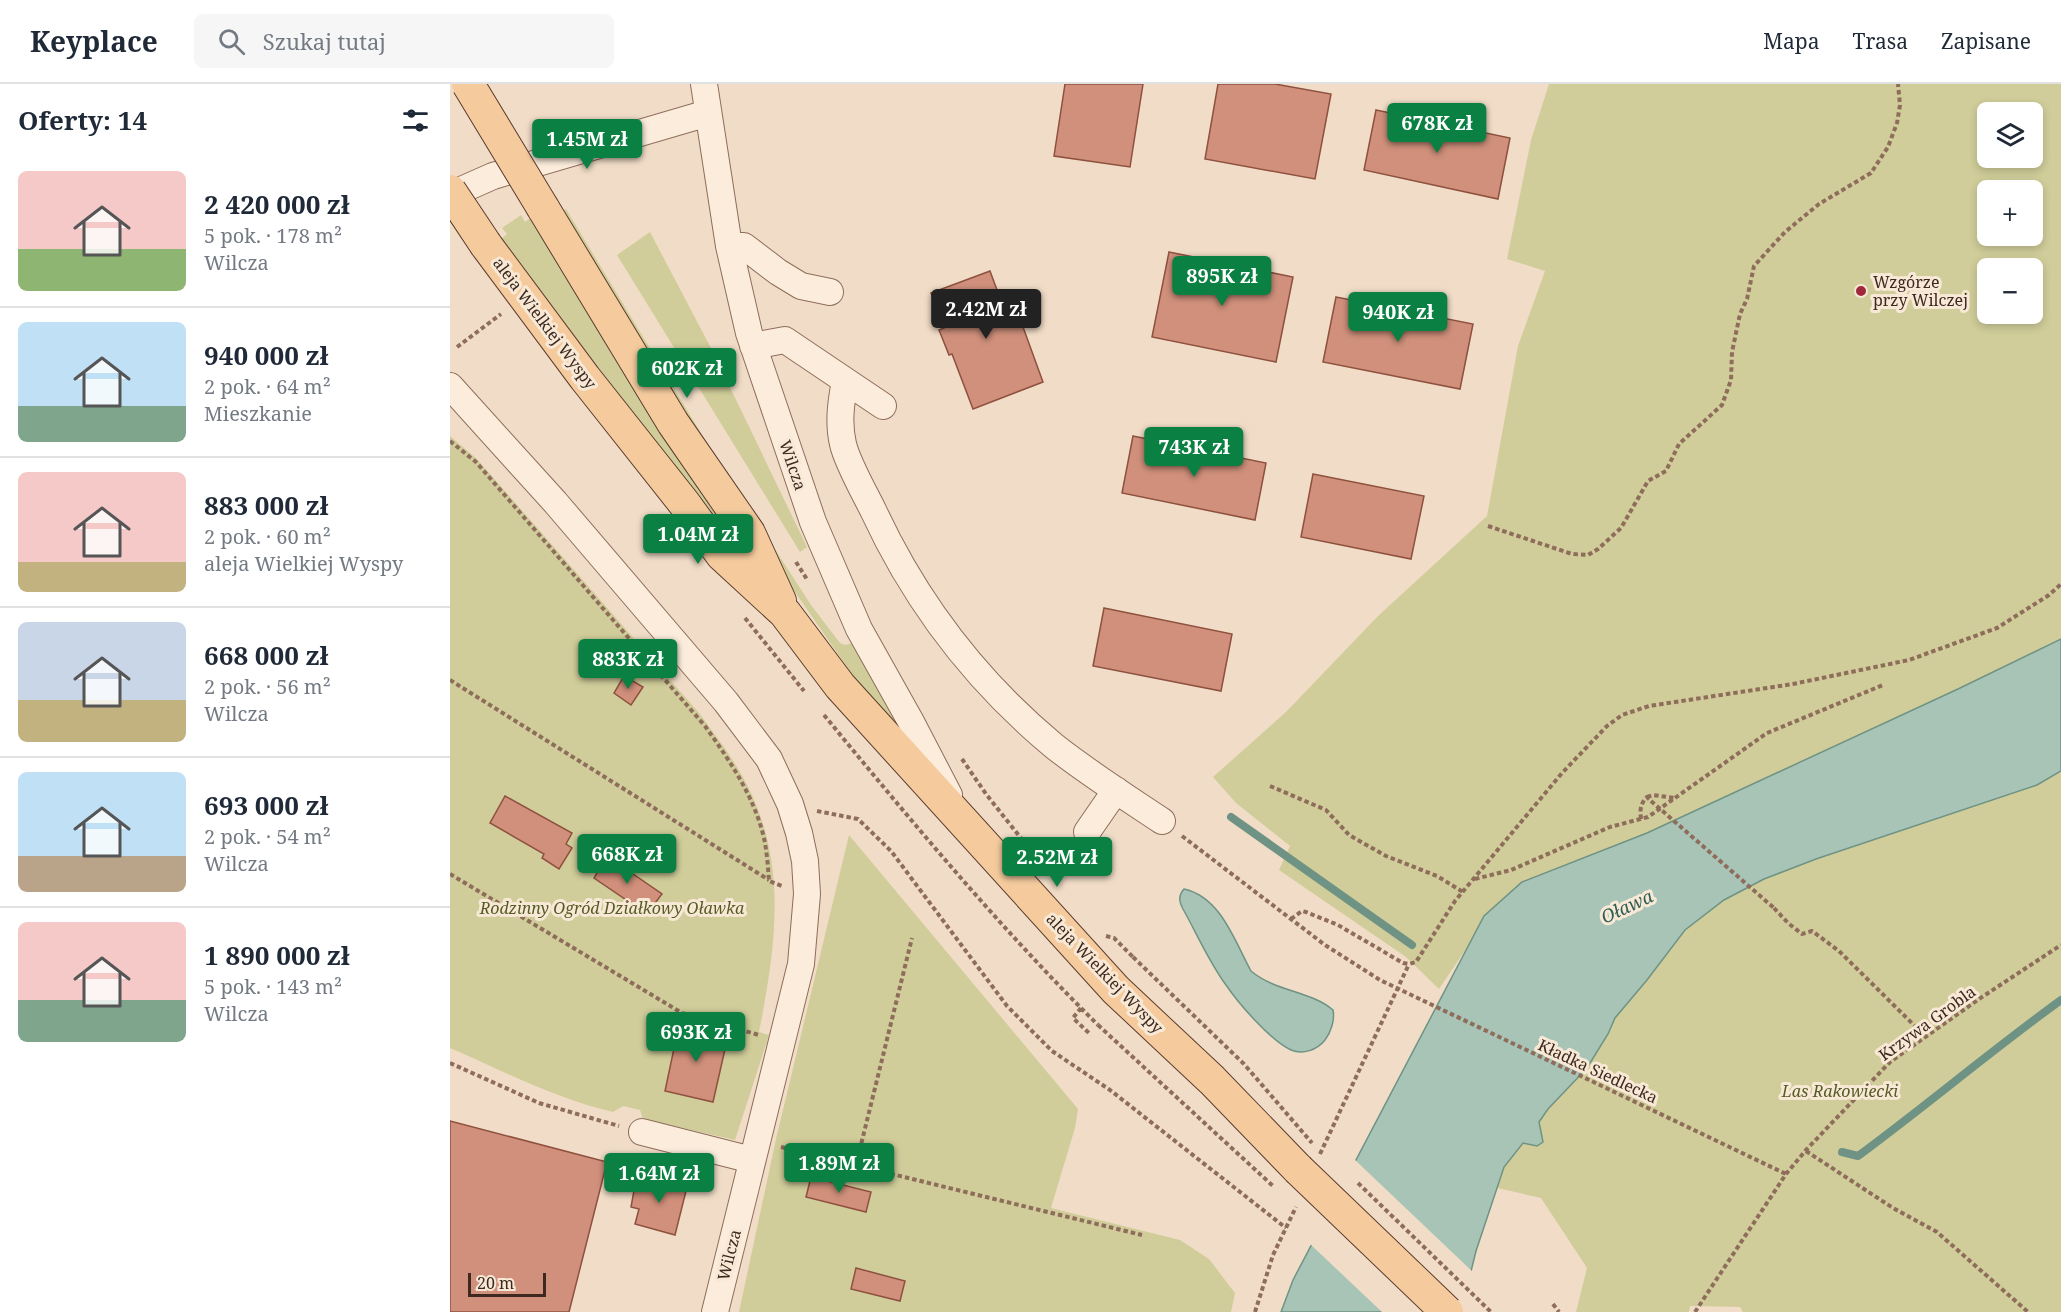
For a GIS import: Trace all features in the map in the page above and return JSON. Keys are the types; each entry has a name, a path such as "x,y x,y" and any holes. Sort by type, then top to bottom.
{"main road":[{"name":"aleja Wielkiej Wyspy","path":"468,84 673,423 748,533 785,613"},
{"name":"aleja Wielkiej Wyspy","path":"450,190 486,245 585,378 722,555 785,613 840,686 1116,990 1212,1080 1298,1169 1447,1312"}],"street":[{"name":"Wilcza","path":"704,84 729,246 753,346 813,522 876,662 910,720 961,819"},
{"path":"450,198 459,191 493,176 708,113"},
{"path":"729,246 744,246 801,286 830,292"},
{"path":"753,346 785,340 883,406"},
{"path":"845,381 840,420 843,446 886,537 920,597 956,647 1007,703 1055,746 1162,821"},
{"name":"Wilcza","path":"450,386 555,502 726,702 770,759 790,804 805,861 807,894 801,964 777,1030 752,1160 715,1312"},
{"path":"1087,832 1116,790"},
{"path":"642,1132 752,1160"}],"path":[{"path":"1488,526 1572,554 1588,555 1621,528 1648,481 1666,471 1679,444 1722,405 1731,380 1732,352 1754,266 1785,232 1819,204 1871,173 1888,147 1897,123 1900,105 1898,84"},
{"path":"457,347 502,313"},
{"path":"450,441 476,462 712,735 732,763 753,806 764,839 769,880"},
{"path":"1291,919 1302,911 1306,912 1338,925 1403,963 1416,962 1455,901 1562,773 1607,726 1622,715 1649,706 1793,684 1909,660 1997,627 2049,595 2061,584"},
{"path":"450,680 775,883"},
{"path":"1474,879 1511,870 1610,827 1648,817 1767,734 1883,685"},
{"path":"959,756 1025,843"},
{"path":"1270,786 1326,810 1349,835 1386,856 1437,876 1463,892"},
{"path":"1641,819 1642,802 1653,795 1676,798"},
{"path":"1649,799 1774,908 1788,923 1802,934 1812,931 1839,951 1926,1037"},
{"path":"790,804 858,819 891,851 1007,1006 1052,1051 1110,1090 1286,1228"},
{"name":"Kładka Siedlecka","path":"1162,821 1356,966 1407,993 1786,1174"},
{"path":"450,874 682,1013 777,1030"},
{"path":"1106,935 1114,938 1244,1064 1303,1134 1328,1156"},
{"path":"856,1165 912,938"},
{"name":"Krzywa Grobla","path":"1695,1312 1786,1174 1890,1062 2061,945"},
{"path":"1334,1125 1409,964"},
{"path":"1091,1035 1073,1018 1082,1009 1276,1189"},
{"path":"450,1063 539,1103 642,1132"},
{"path":"774,1145 1142,1235"},
{"path":"1806,1150 1893,1208 1937,1232 2028,1312"},
{"path":"1353,1179 1465,1284 1491,1312"},
{"path":"1294,1205 1302,1213"},
{"path":"1255,1312 1273,1255"},
{"path":"1553,1305 1559,1312"}],"green space":[{"path":"1549,84 2061,84 2061,639 1647,833 1522,882 1484,916 1466,949 1439,989 1406,957 1279,870 1290,846 1236,803 1213,777 1286,712 1378,616 1487,516 1518,346 1545,271 1507,259 1531,140"},
{"path":"566,209 716,458 811,605 840,643 845,645 856,642 915,744 867,696 788,582 561,212"},
{"path":"521,215 525,222 530,218 663,436 724,517 756,576 501,239 507,234 502,228"},
{"path":"650,232 712,350 807,547 800,552 617,255"},
{"name":"Rodzinny Ogród Działkowy Oławka","path":"450,436 477,459 700,714 732,759 751,792 763,825 771,858 774,892 771,961 759,1032 769,1035 735,1140 643,1119 640,1110 623,1106 613,1112 571,1100 450,1048"},
{"name":"Las Rakowiecki","path":"2061,771 2061,1312 1743,1312 1740,1307 1690,1306 1689,1312 1576,1312 1587,1268 1541,1198 1497,1188 1504,1167 1523,1143 1537,1146 1539,1122 1566,1091 1608,1034 1615,1018 1685,930 1724,900 1764,879 1816,859 2037,785"},
{"path":"849,835 1078,1109 1075,1128 1051,1208 1180,1240 1209,1259 1235,1293 1231,1312 739,1312 776,1139"}],"water":[{"name":"Oława","path":"2061,639 2061,771 2037,785 1816,859 1764,879 1724,900 1685,930 1615,1018 1587,1068 1548,1109 1539,1122 1543,1142 1537,1146 1523,1143 1504,1167 1476,1251 1461,1312 1281,1312 1293,1280 1484,916 1522,882 1647,833"},
{"path":"1184,889 1208,901 1217,911 1233,934 1251,971 1271,983 1314,999 1333,1010 1332,1026 1322,1044 1305,1052 1291,1050 1274,1039 1247,1012 1214,967 1183,909 1180,899"}],"pier":[{"path":"1354,1159 1474,1273 1464,1312 1382,1312 1309,1243"}],"building":[{"path":"1065,84 1143,84 1130,167 1054,156"},
{"path":"1218,84 1275,84 1331,94 1315,179 1205,159"},
{"path":"1376,110 1510,138 1498,199 1364,170"},
{"path":"1169,252 1293,277 1276,362 1152,337"},
{"path":"990,271 1003,306 1016,301 1043,382 973,409 952,354 949,355 939,330 944,328 931,293"},
{"path":"1336,297 1473,324 1460,389 1323,362"},
{"path":"1133,436 1266,463 1255,520 1122,493"},
{"path":"1313,474 1424,496 1411,559 1301,537"},
{"path":"1104,608 1232,634 1221,691 1093,666"},
{"path":"624,676 643,687 631,705 614,693"},
{"path":"505,796 572,833 566,844 572,848 559,869 542,858 544,854 490,823"},
{"path":"607,856 662,894 647,914 594,878"},
{"path":"679,1025 728,1036 713,1102 665,1091"},
{"path":"450,1121 607,1162 569,1312 450,1312"},
{"path":"649,1173 669,1179 678,1189 686,1191 675,1235 635,1224 639,1209 631,1207 635,1185 645,1188"},
{"path":"811,1177 871,1192 866,1212 806,1197"},
{"path":"856,1268 905,1281 900,1301 851,1289"}],"waterway":[{"path":"1231,817 1412,945"},
{"path":"1842,1152 1858,1156 2061,1000"}],"place":[{"name":"Wzgórze przy Wilczej","path":"1861,291"}]}
